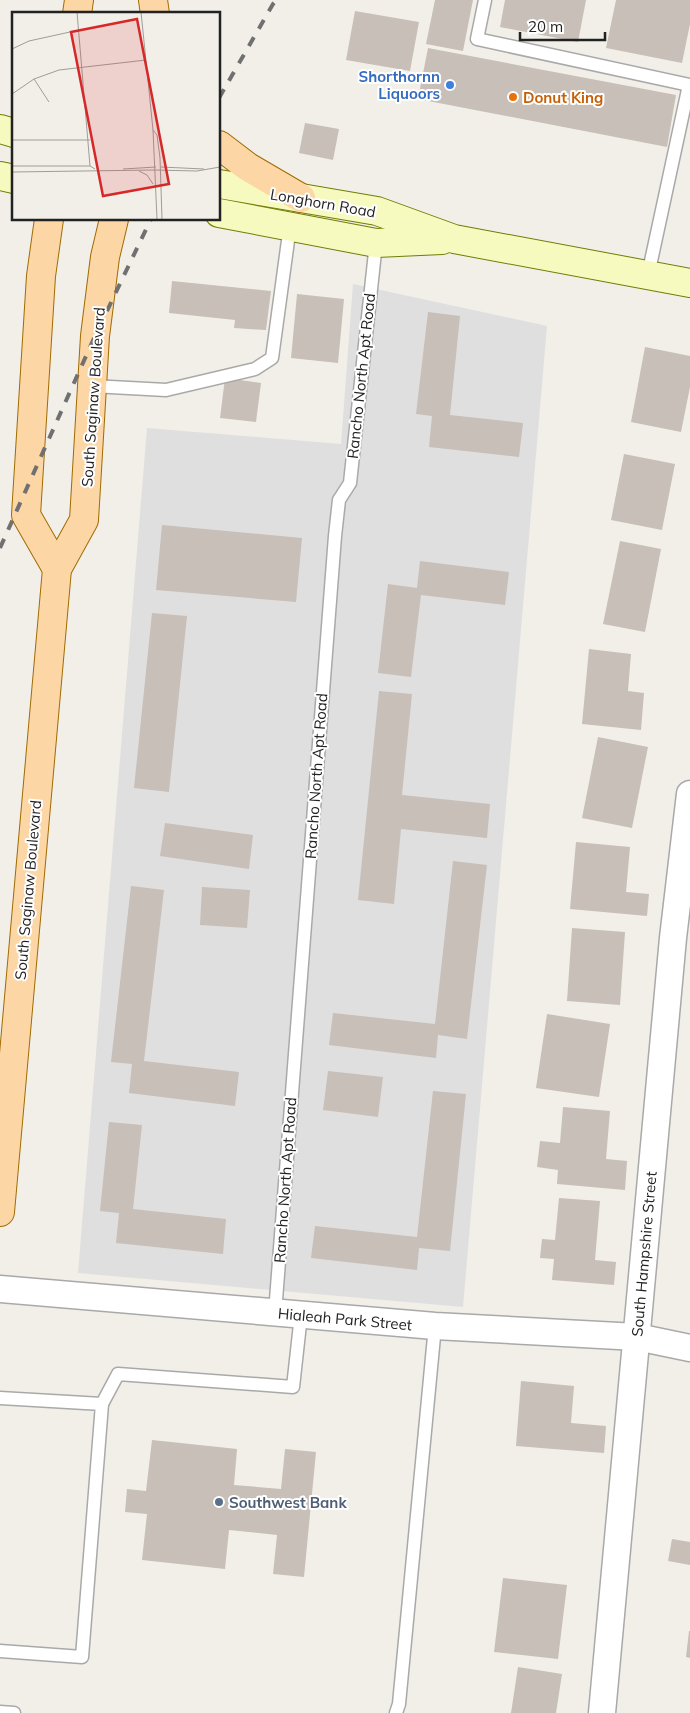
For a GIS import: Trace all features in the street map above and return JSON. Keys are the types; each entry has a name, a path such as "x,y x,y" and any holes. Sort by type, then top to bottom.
{"main road":[{"path":"220,146 248,167 301,198"},
{"name":"Longhorn Road","path":"220,184 377,211 454,239 690,283"},
{"name":"Longhorn Road","path":"220,213 376,243 454,239"},
{"path":"49,220 41,276 26,516 57,569"},
{"name":"South Saginaw Boulevard","path":"0,1212 57,569 84,520 95,336 105,257 114,220"}],"street":[{"name":"South Hampshire Street","path":"602,1713 673,938 690,794"},
{"name":"Hialeah Park Street","path":"0,1289 435,1326 637,1337 690,1348"}],"lane":[{"path":"485,0 477,40 689,85 648,275"},
{"path":"92,386 166,390 255,368 272,358 290,226"},
{"name":"Rancho North Apt Road","path":"275,1313 335,536 339,500 350,483 376,243"},
{"path":"0,1650 82,1657 102,1404 118,1374 293,1387 301,1315"},
{"path":"396,1713 400,1694 435,1326"},
{"path":"0,1398 102,1404"},
{"path":"0,1712 14,1713"}],"shaded area":[{"path":"353,284 547,326 463,1307 78,1273 147,428 341,444"}],"building":[{"path":"435,0 473,0 463,51 426,44"},
{"path":"505,0 586,0 578,42 500,27"},
{"path":"616,0 690,0 690,24 682,63 606,48"},
{"path":"355,11 419,22 410,71 346,60"},
{"path":"428,48 676,95 667,147 418,99"},
{"path":"305,123 339,129 333,160 299,153"},
{"path":"172,281 271,291 266,330 234,328 235,320 169,313"},
{"path":"297,294 344,299 338,363 291,358"},
{"path":"428,312 460,316 450,415 523,423 519,457 429,447 432,416 416,414"},
{"path":"645,347 690,356 690,387 681,432 631,422"},
{"path":"225,378 261,383 256,422 220,418"},
{"path":"624,454 675,464 662,530 611,520"},
{"path":"162,525 302,538 296,602 156,590"},
{"path":"620,541 661,549 645,632 603,624"},
{"path":"420,561 509,572 505,605 421,595 411,677 378,673 388,584 417,588"},
{"path":"152,613 187,616 169,792 134,788"},
{"path":"589,649 631,654 628,691 644,693 641,730 582,724"},
{"path":"379,691 412,694 402,795 490,804 487,838 401,829 394,904 358,900"},
{"path":"598,737 648,747 632,828 582,818"},
{"path":"165,823 253,835 249,869 160,856"},
{"path":"576,842 630,847 626,892 649,894 647,916 570,909"},
{"path":"453,861 487,865 467,1039 438,1035 436,1058 329,1045 333,1013 435,1024"},
{"path":"131,886 164,890 144,1061 239,1072 235,1106 129,1093 132,1064 111,1062"},
{"path":"202,887 250,890 247,928 200,925"},
{"path":"572,928 625,932 620,1005 567,1001"},
{"path":"547,1014 610,1024 599,1097 536,1088"},
{"path":"328,1071 383,1077 378,1117 323,1110"},
{"path":"433,1091 466,1094 450,1251 419,1248 417,1270 311,1258 315,1226 417,1237"},
{"path":"563,1107 610,1111 606,1159 627,1161 625,1190 557,1184 558,1170 537,1167 540,1141 560,1143"},
{"path":"109,1122 142,1125 133,1209 226,1219 223,1254 116,1243 119,1213 100,1211"},
{"path":"559,1198 600,1201 595,1260 616,1262 614,1285 552,1280 554,1259 540,1258 542,1239 555,1240"},
{"path":"521,1381 574,1386 571,1423 606,1426 604,1453 516,1446"},
{"name":"Southwest Bank","path":"152,1440 237,1449 234,1485 281,1489 285,1449 316,1452 304,1577 273,1574 277,1535 229,1530 225,1569 142,1560 147,1514 125,1512 127,1489 146,1491"},
{"path":"672,1539 690,1542 690,1565 668,1561"},
{"path":"503,1578 567,1585 558,1659 494,1652"},
{"path":"690,1631 690,1658 686,1657"},
{"path":"518,1667 562,1674 556,1713 511,1713"}],"railway":[{"path":"220,96 277,0"},
{"path":"0,548 95,336 151,220"}],"place":[{"name":"Shorthornn Liquoors","path":"450,85"},
{"name":"Donut King","path":"513,97"},
{"name":"Southwest Bank","path":"219,1502"}]}
